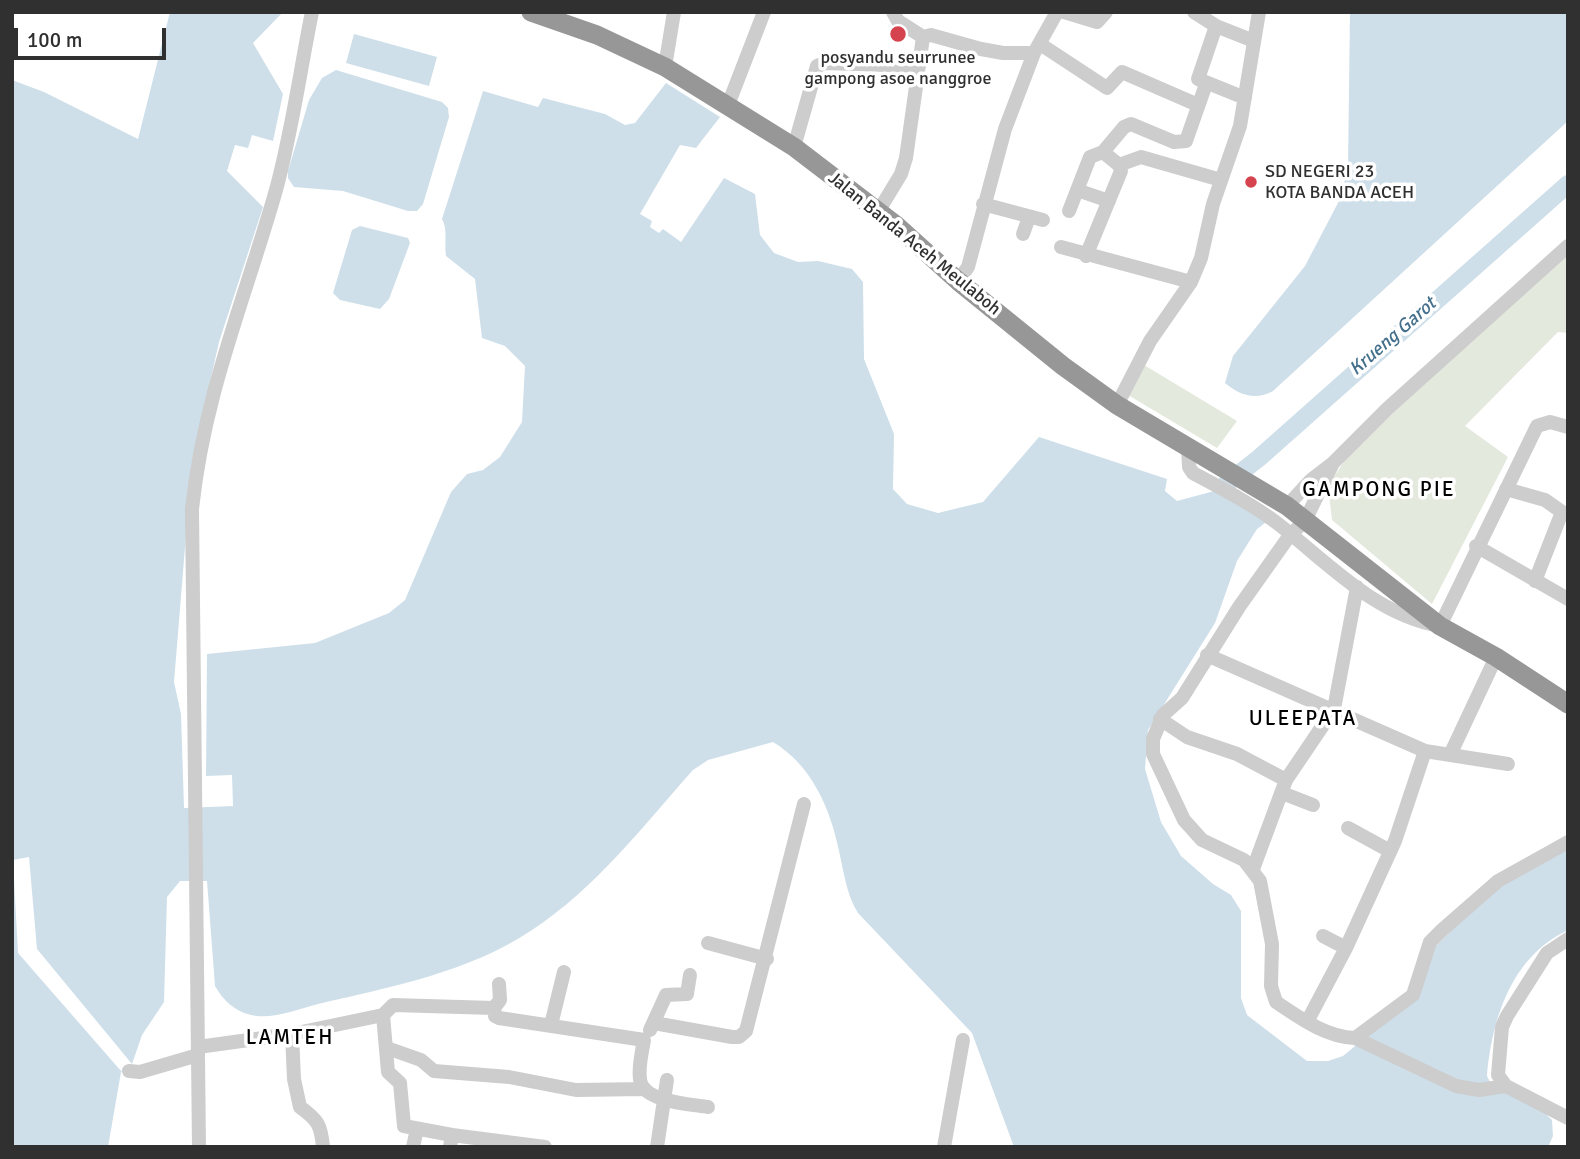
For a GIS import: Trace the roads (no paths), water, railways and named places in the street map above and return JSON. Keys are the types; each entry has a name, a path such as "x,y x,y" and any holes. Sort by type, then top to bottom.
{"highway":[{"name":"Jalan Banda Aceh Meulaboh","path":"539,13 597,35 665,67 794,147 878,212 1063,366 1117,405 1188,448 1209,471 1305,522 1440,626 1496,657 1568,704"}],"street":[{"path":"199,1147 192,509 196,469 221,360 276,190 312,12"},
{"path":"665,67 674,12"},
{"path":"728,105 764,12"},
{"path":"893,12 898,21 923,37"},
{"path":"958,281 968,267 1005,129 1037,48 1057,12"},
{"path":"1064,12 1097,22 1106,12"},
{"path":"1194,12 1216,26 1254,41"},
{"path":"1117,405 1150,341 1191,282 1201,258 1221,180 1240,126 1259,12"},
{"path":"1216,26 1198,72 1198,79 1245,98"},
{"path":"923,37 932,34 1003,53 1037,48 1107,88 1122,72 1198,105"},
{"path":"878,212 901,174 906,158 923,37"},
{"path":"794,147 817,66 824,63 918,66"},
{"path":"1069,211 1090,157 1103,152 1124,127 1131,124 1181,143 1186,141 1206,84"},
{"path":"1086,256 1120,176 1119,165 1103,152"},
{"path":"1119,165 1140,158 1221,180"},
{"path":"1077,190 1109,201"},
{"path":"984,204 1036,219 1023,234"},
{"path":"1568,246 1387,409 1281,510 1290,535 1357,587 1411,621 1440,626 1476,546 1537,426 1550,422 1568,427"},
{"path":"1061,247 1086,256 1191,282"},
{"path":"1333,463 1305,522 1290,535 1207,655 1182,698 1160,719 1153,739 1153,754 1184,820 1202,840 1244,860 1260,881 1272,944 1271,986 1275,1000 1307,1022 1338,1037 1356,1039 1456,1086 1479,1090 1504,1086"},
{"path":"1506,489 1545,500 1562,512 1535,581"},
{"path":"1476,546 1568,599"},
{"path":"1253,869 1284,786 1334,709 1357,587"},
{"path":"1207,655 1425,751 1508,764"},
{"path":"1450,755 1496,657"},
{"path":"1160,719 1187,737 1237,754 1313,805"},
{"path":"1307,1022 1346,948 1390,851 1425,751"},
{"path":"654,1023 732,1037 743,1035 767,959 804,804"},
{"path":"1348,828 1390,851"},
{"path":"1356,1039 1413,995 1430,942 1442,930 1498,881 1568,842"},
{"path":"1323,936 1346,948"},
{"path":"1568,939 1547,953 1502,1027 1498,1075 1504,1086 1568,1118"},
{"path":"708,943 767,959"},
{"path":"551,1025 564,972"},
{"path":"690,975 687,994 666,995 644,1040 639,1080 645,1089 662,1100 708,1107"},
{"path":"499,984 500,1000 494,1008 495,1016 499,1018 644,1040"},
{"path":"494,1008 398,1004 388,1008 383,1015 388,1072 400,1083 402,1122 406,1127 451,1141 541,1144 545,1147"},
{"path":"129,1071 140,1072 198,1051 383,1015"},
{"path":"292,1034 294,1079 300,1107 317,1120 323,1131 323,1147"},
{"path":"944,1147 964,1040"},
{"path":"387,1048 421,1060 434,1070 509,1077 576,1090 645,1089"},
{"path":"657,1147 667,1080"},
{"path":"413,1147 417,1129"}],"water":[{"path":"170,12 283,12 253,43 283,94 273,141 252,135 248,148 235,145 227,171 263,207 219,342 192,462 174,682 181,714 184,808 233,806 232,775 206,776 207,654 315,643 389,613 405,600 451,492 467,474 483,470 500,457 522,422 525,366 505,346 482,338 475,279 446,256 445,227 442,219 483,91 538,107 543,98 605,114 625,125 635,123 666,83 720,117 696,148 680,145 640,214 652,221 650,227 659,233 663,229 681,242 724,178 755,194 760,235 774,253 798,262 818,261 852,269 863,282 864,359 894,434 893,489 907,504 938,513 983,502 1039,437 1167,479 1165,491 1177,501 1218,490 1269,520 1257,529 1237,561 1215,623 1148,730 1145,769 1161,822 1181,856 1213,884 1231,895 1241,911 1241,998 1247,1015 1307,1061 1328,1061 1343,1056 1404,1006 1432,950 1486,895 1568,846 1568,930 1532,956 1508,992 1494,1033 1487,1076 1491,1084 1537,1105 1552,1120 1553,1136 1549,1145 1014,1147 972,1033 858,913 848,891 835,835 824,803 798,763 773,742 708,760 693,770 598,876 555,913 508,945 429,976 285,1013 251,1015 234,1008 222,996 215,986 207,881 180,881 167,897 164,1002 142,1035 132,1064 121,1072 108,1147 12,1147 12,80 44,92 138,139"},
{"path":"1350,12 1568,12 1568,121 1273,391 1260,396 1248,395 1225,383 1233,356 1305,266 1340,199 1348,167"},
{"path":"354,34 437,57 429,86 346,63"},
{"path":"336,70 442,102 448,108 449,117 423,204 417,211 408,211 343,191 294,187 288,178 309,100 322,78"},
{"path":"360,226 408,238 410,243 389,299 380,309 340,300 333,293 352,230"}],"waterway":[{"name":"Krueng Garot","path":"1226,484 1259,458 1568,184"}],"place":[{"name":"posyandu seurrunee gampong asoe nanggroe","path":"898,34"},
{"name":"SD NEGERI 23 KOTA BANDA ACEH","path":"1251,182"}],"district":[{"name":"GAMPONG PIE","path":"1379,490"},
{"name":"ULEEPATA","path":"1303,719"},
{"name":"LAMTEH","path":"290,1038"}]}
